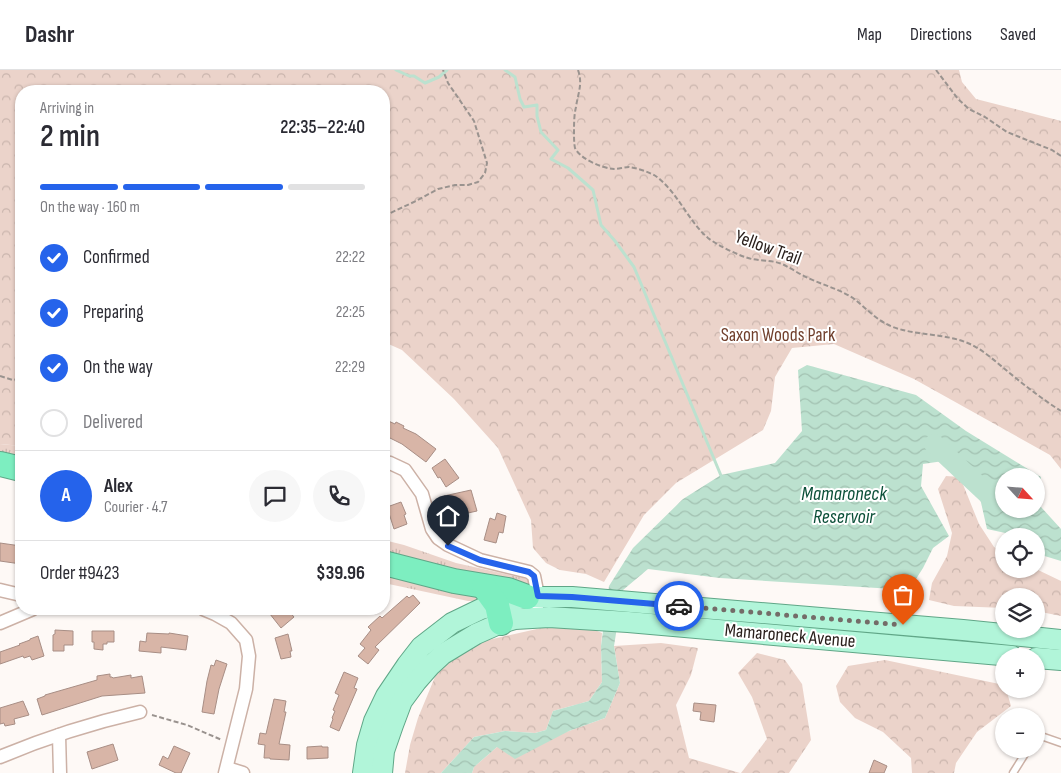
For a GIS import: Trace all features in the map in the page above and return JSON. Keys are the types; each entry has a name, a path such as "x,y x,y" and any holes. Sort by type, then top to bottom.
{"highway":[{"path":"0,464 15,468"},
{"path":"390,564 454,580 494,605 508,590 534,604"}],"main road":[{"name":"Mamaroneck Avenue","path":"494,605 515,619 534,604 572,597 605,600 629,612 995,654"},
{"name":"Mamaroneck Avenue","path":"534,604 549,617 601,620 629,612 933,628 1061,640"},
{"name":"Mamaroneck Avenue","path":"364,773 367,745 374,721 386,696 407,665 421,647 452,623 494,605"},
{"name":"Mamaroneck Avenue","path":"382,773 384,750 402,702 416,682 443,654 476,634 494,605"},
{"path":"1045,659 1061,660"}],"street":[{"path":"390,463 405,470 422,494 432,529 438,538 448,546 480,560 529,572 534,576 534,604"},
{"path":"0,590 15,594"},
{"path":"0,623 19,615"},
{"path":"215,615 230,622 246,640 249,656 246,689 226,771 244,773"},
{"path":"0,757 59,735 140,712"},
{"path":"59,735 60,773"}],"lane":[{"path":"1045,740 1061,743"},
{"path":"1013,773 1022,758"}],"path":[{"path":"390,213 438,189 455,184 468,185 478,182 485,173 486,163 474,121 448,83 443,70"},
{"name":"Yellow Trail","path":"578,70 581,90 576,104 574,140 576,149 585,159 599,166 613,169 628,167 656,177 671,192 708,238 751,259 770,260 784,265 811,280 838,289 893,327 971,344 1046,402 1061,411"},
{"path":"936,70 958,99 969,109 1007,132 1052,150 1061,156"},
{"path":"0,376 15,380"},
{"path":"140,712 187,725 232,745"}],"green space":[{"name":"Saxon Woods Park","path":"0,70 959,70 962,82 976,99 1061,121 1061,469 1050,455 914,379 834,344 792,348 775,377 771,411 763,430 676,483 644,515 604,582 586,574 560,570 546,563 533,548 531,520 498,448 454,399 402,350 390,345 390,85 15,85 15,445 0,444"},
{"path":"0,444 15,445 15,456 0,452"},
{"path":"946,476 960,477 979,524 995,548 995,578 1045,578 1045,573 1061,581 1061,616 1045,613 1045,588 995,588 995,608 954,606 929,600 932,583 947,556 952,533 938,489"},
{"path":"390,542 456,563 523,578 528,580 528,583 527,585 390,553"},
{"path":"390,572 481,597 478,601 468,601 390,584"},
{"path":"559,624 585,626 602,633 602,682 589,701 553,711 546,730 535,733 505,731 474,737 441,773 405,773 410,745 418,718 437,672 462,646"},
{"path":"661,643 698,648 691,675 676,705 689,758 740,773 472,773 474,767 497,747 569,731 605,718 620,683 614,646"},
{"path":"757,653 785,660 802,684 811,740 789,773 741,773 767,739 752,697 738,673"},
{"path":"885,660 995,683 995,698 1009,698 1011,706 1008,708 995,708 995,718 977,732 956,763 954,773 912,773 911,758 883,732 855,718 840,702 836,686 848,666"}],"water":[{"name":"Mamaroneck Reservoir","path":"807,365 916,395 966,431 1026,468 995,468 995,518 1045,518 1045,511 1061,529 1061,561 1045,556 1045,528 995,528 995,531 987,529 975,476 950,460 923,464 921,486 949,536 933,548 909,590 720,578 648,569 623,590 614,646 620,683 605,718 569,731 515,759 497,747 474,767 472,773 441,773 474,737 505,731 535,733 546,730 553,711 589,701 602,682 601,646 609,586 633,548 683,499 721,475 775,463 802,431 798,370"}],"building":[{"path":"390,422 404,426 403,428 416,434 436,449 426,462 402,444 390,438"},
{"path":"445,459 459,478 446,487 432,468"},
{"path":"471,490 477,511 450,517 444,496"},
{"path":"401,502 406,514 404,515 407,524 394,529 390,516 390,506"},
{"path":"497,513 506,516 503,533 499,532 496,543 484,540 490,518 495,520"},
{"path":"0,543 15,545 15,563 0,561"},
{"path":"413,595 420,603 375,647 379,650 368,664 358,656 365,648 360,644 371,630 368,627 380,616 382,618 385,615 390,615 390,611 407,596 409,598"},
{"path":"271,615 292,615 294,617 281,628"},
{"path":"55,630 73,631 73,645 64,645 64,651 53,651 53,635"},
{"path":"92,631 114,631 114,642 103,644 103,650 94,649"},
{"path":"147,633 169,633 188,636 186,650 161,647 161,653 139,651 140,641 146,642"},
{"path":"288,634 292,651 290,651 291,657 281,659 275,638"},
{"path":"38,636 44,656 32,660 30,656 24,658 23,656 0,664 0,652"},
{"path":"216,660 227,664 214,714 202,712 211,665 214,666"},
{"path":"344,672 358,678 354,688 357,689 339,731 330,727 335,711 333,710 339,695 335,693"},
{"path":"110,674 110,677 113,678 131,675 131,678 142,676 145,693 102,696 42,715 37,699 97,680 97,676"},
{"path":"274,699 286,701 284,712 286,712 279,744 290,745 289,760 264,758 265,745 258,744 260,733 266,734"},
{"path":"23,701 29,715 14,719 15,724 5,726 4,723 0,724 0,708"},
{"path":"694,703 716,705 714,722 700,720 701,712 693,711"},
{"path":"113,744 118,760 92,769 87,752"},
{"path":"174,746 190,753 181,773 176,773 159,765 163,756 168,759"},
{"path":"307,747 328,747 328,758 307,759"},
{"path":"874,760 887,766 884,773 869,773"}],"waterway":[{"path":"396,70 409,76 414,76 425,83 439,77 447,70"},
{"path":"505,70 515,77 520,99 524,107 537,105 537,116 541,132 558,150 551,159 568,168 593,190 601,225 634,267 722,478"},
{"path":"934,444 995,501"}],"way so far":[{"path":"679,606 903,625"}],"route":[{"path":"448,546 480,560 529,572 534,576 538,596 679,606"}]}
